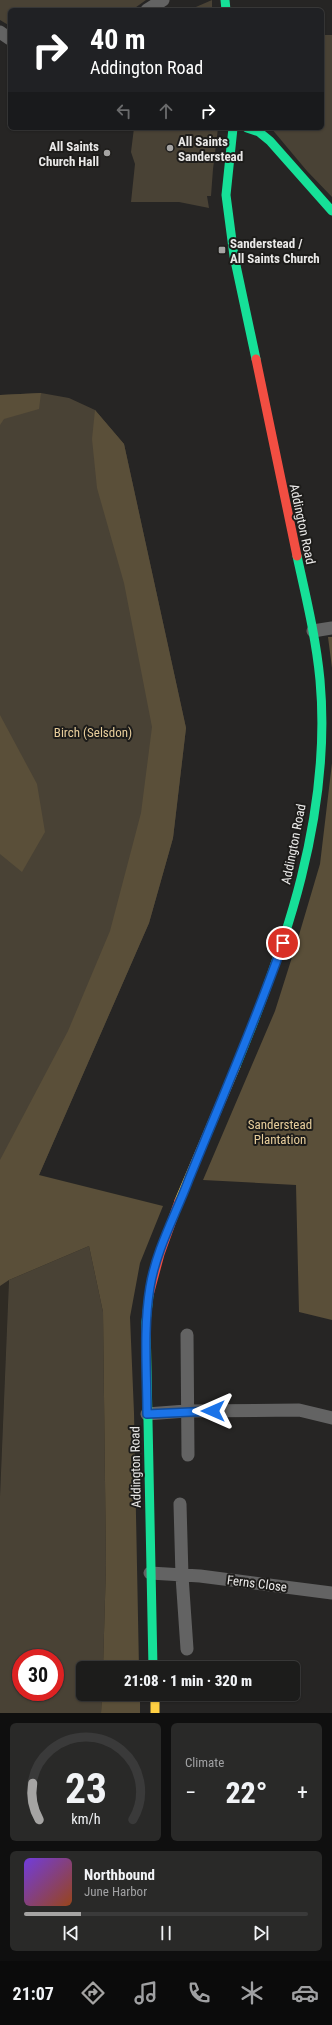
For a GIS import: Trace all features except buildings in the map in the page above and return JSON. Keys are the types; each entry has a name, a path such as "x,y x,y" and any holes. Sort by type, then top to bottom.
{"main road":[{"name":"Addington Road","path":"154,1661 150,1573 146,1322 150,1286 176,1209 260,1008 283,943 306,860 319,772 322,720 320,680 313,631 234,256 226,195 233,130"},
{"path":"253,130 259,132 270,141 332,211"},
{"path":"154,1701 155,1713"}],"street":[{"path":"150,8 163,0"},
{"path":"313,631 332,628"},
{"path":"187,1335 186,1411 188,1455"},
{"path":"147,1414 186,1411 299,1410 332,1418"},
{"path":"180,1504 182,1576 187,1649"},
{"name":"Ferns Close","path":"150,1573 245,1582 332,1594"}],"shaded area":[{"path":"9,1280 0,1496 0,1286"}],"green space":[{"path":"0,0 146,0 135,8 8,8 8,25 0,20"},
{"path":"212,0 212,8 194,8"},
{"path":"324,35 332,35 332,197 307,171 273,130 324,130"},
{"path":"134,130 218,130 211,196 207,196 209,208 179,202 131,202 135,164 131,152"},
{"name":"Birch (Selsdon)","path":"41,393 69,398 95,410 124,444 186,728 173,838 149,923 39,1175 0,1274 0,395"},
{"path":"41,393 39,409 4,419 0,425 0,395"},
{"path":"95,410 124,444 186,728 173,838 149,923 39,1175 163,1206 140,1263 130,1317 134,1413 139,1661 103,1661 106,1565 103,1312 89,1246 9,1280 0,1286 0,1160 68,1031 110,931 141,813 152,727 124,583 97,488 92,439"},
{"path":"328,637 332,637 332,668"},
{"path":"0,715 37,784 45,832 22,872 0,854"},
{"name":"Sanderstead Plantation","path":"332,763 332,1320 299,1312 296,1185 203,1180 275,1011 299,935 320,864"},
{"path":"89,1246 103,1312 106,1565 103,1661 76,1661 76,1701 102,1701 101,1713 0,1713 0,1496 9,1280"},
{"path":"102,1701 140,1701 140,1713 101,1713"}],"traffic: fast":[{"path":"225,0 226,8"},
{"path":"233,130 226,195 234,256 256,359"},
{"path":"253,130 259,132 270,141 332,211"},
{"path":"236,1066 272,973 288,926 312,829 319,779 322,730 320,680 313,633 297,556"},
{"path":"149,1295 146,1322 153,1661"}],"traffic: slow":[{"path":"179,1201 236,1066"},
{"path":"155,1701 155,1713"}],"traffic: jam":[{"path":"256,359 297,556"},
{"path":"149,1295 160,1254 179,1201"}],"place":[{"name":"All Saints Sanderstead","path":"170,148"},
{"name":"All Saints Church Hall","path":"107,153"},
{"name":"Sanderstead / All Saints Church","path":"222,250"}],"route":[{"path":"213,1411 186,1411 147,1414 146,1322 150,1286 176,1209 260,1008 283,943"}]}
